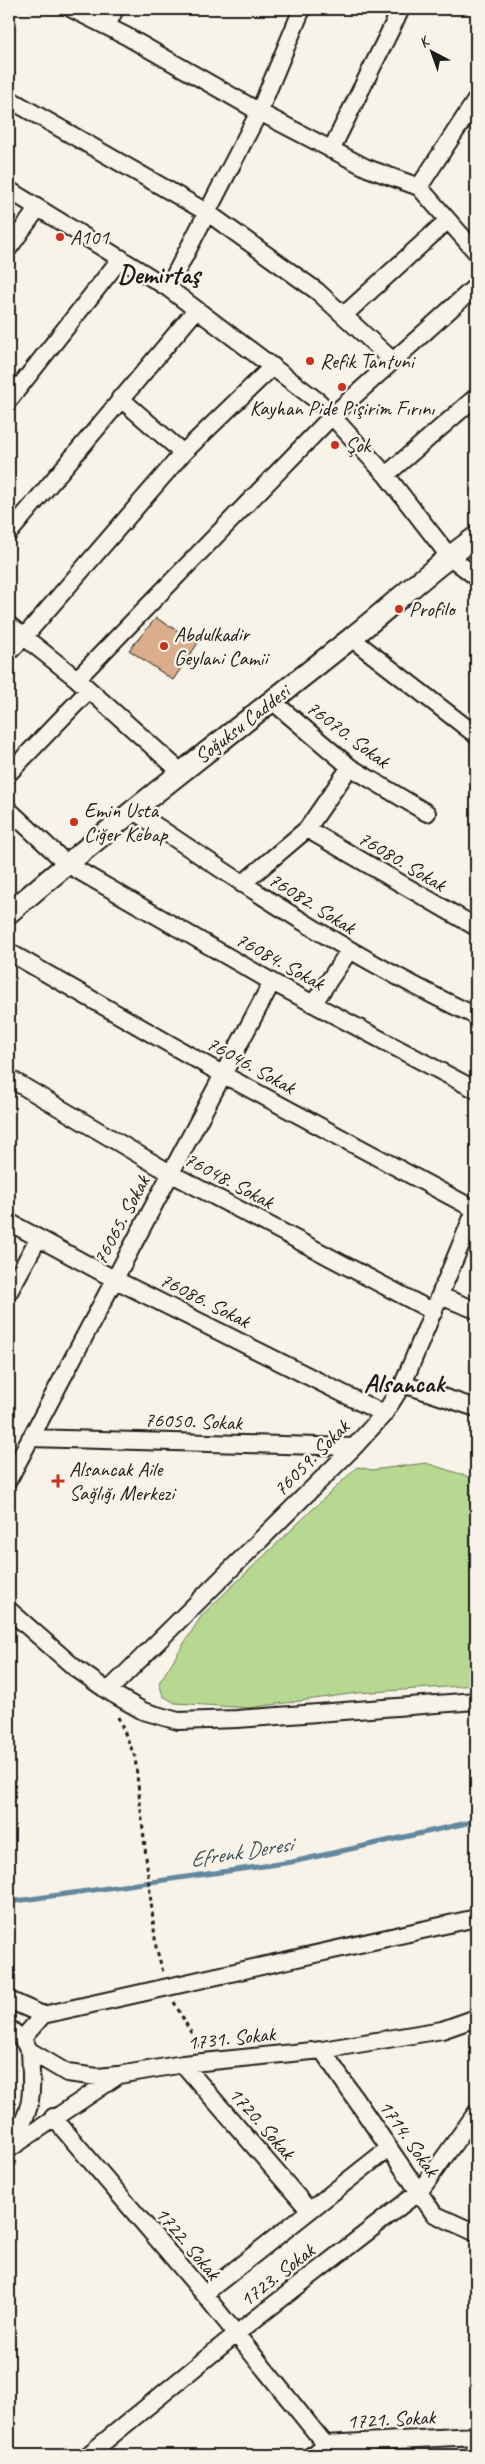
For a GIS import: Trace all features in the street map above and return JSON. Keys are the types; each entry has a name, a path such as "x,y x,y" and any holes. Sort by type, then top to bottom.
{"street":[{"path":"72,9 107,26 259,112 331,150 367,168 419,187 476,252"},
{"path":"107,26 115,9"},
{"path":"168,288 259,112 302,9"},
{"path":"331,150 401,9"},
{"path":"9,99 208,213 317,291 392,360"},
{"path":"419,187 476,100"},
{"path":"9,190 168,288 319,402 386,475 449,556 476,577"},
{"path":"9,248 38,208"},
{"path":"344,315 448,220"},
{"path":"9,400 121,258"},
{"path":"77,679 332,416 476,286"},
{"path":"9,532 196,310"},
{"path":"9,652 183,454 273,366"},
{"path":"386,475 476,397"},
{"path":"120,398 183,454"},
{"name":"Soğuksu Caddesi","path":"9,913 181,772 351,638 449,556 476,537"},
{"path":"9,625 90,690 181,772"},
{"path":"351,638 476,735"},
{"path":"9,773 90,690"},
{"name":"76070. Sokak","path":"271,700 350,767 427,813"},
{"path":"242,884 307,829 350,767"},
{"name":"76084. Sokak","path":"9,810 67,864 272,982 476,1090"},
{"name":"76082. Sokak","path":"134,811 242,884 349,951 422,991 476,1016"},
{"name":"76080. Sokak","path":"307,829 476,927"},
{"path":"313,1004 349,951"},
{"name":"76046. Sokak","path":"9,952 222,1074 476,1209"},
{"name":"76065. Sokak","path":"9,1479 272,982"},
{"name":"76048. Sokak","path":"9,1078 170,1173 434,1312"},
{"name":"76059. Sokak","path":"108,1691 384,1414 403,1384 476,1209"},
{"name":"76086. Sokak","path":"9,1222 114,1279 384,1414"},
{"path":"9,1292 38,1239"},
{"path":"440,1296 476,1310"},
{"path":"403,1384 476,1408"},
{"name":"76050. Sokak","path":"30,1438 354,1446"},
{"path":"9,1610 74,1668 108,1691 143,1712 178,1720 237,1719 476,1701"},
{"path":"9,2000 43,2015 476,1918"},
{"path":"9,2147 22,2125 32,2097 26,2045 43,2015"},
{"name":"1731. Sokak","path":"9,2147 119,2075 207,2061 322,2050 442,2030 476,2018"},
{"path":"9,2028 26,2045 66,2073 98,2077 119,2075"},
{"name":"1714. Sokak","path":"322,2050 434,2214 476,2233"},
{"name":"1720. Sokak","path":"183,2064 309,2210"},
{"name":"1723. Sokak","path":"88,2455 236,2334 420,2191 476,2113"},
{"name":"1722. Sokak","path":"53,2118 204,2294 325,2444"},
{"path":"204,2294 389,2148"},
{"path":"474,2455 476,2434"},
{"name":"1721. Sokak","path":"312,2455 325,2444 476,2434"}],"path":[{"path":"108,1691 135,1757 156,1947 168,1987 181,2016 207,2061"}],"green space":[{"path":"426,1463 476,1479 476,1685 357,1693 249,1708 175,1703 163,1696 159,1683 202,1615 357,1467 372,1470"}],"building":[{"name":"Abdulkadir Geylani Camii","path":"156,618 198,643 173,680 129,650"}],"waterway":[{"name":"Efrenk Deresi","path":"9,1902 292,1862 476,1821"}],"place":[{"name":"A101","path":"60,237"},
{"name":"Refik Tantuni","path":"310,361"},
{"name":"Kayhan Pide Pişirim Fırını","path":"342,387"},
{"name":"Şok","path":"335,445"},
{"name":"Profilo","path":"399,609"},
{"name":"Abdulkadir Geylani Camii","path":"164,646"},
{"name":"Emin Usta Ciğer Kebap","path":"74,822"},
{"name":"Alsancak Aile Sağlığı Merkezi","path":"58,1481"}],"district":[{"name":"Demirtaş","path":"159,274"},
{"name":"Alsancak","path":"404,1383"}]}
